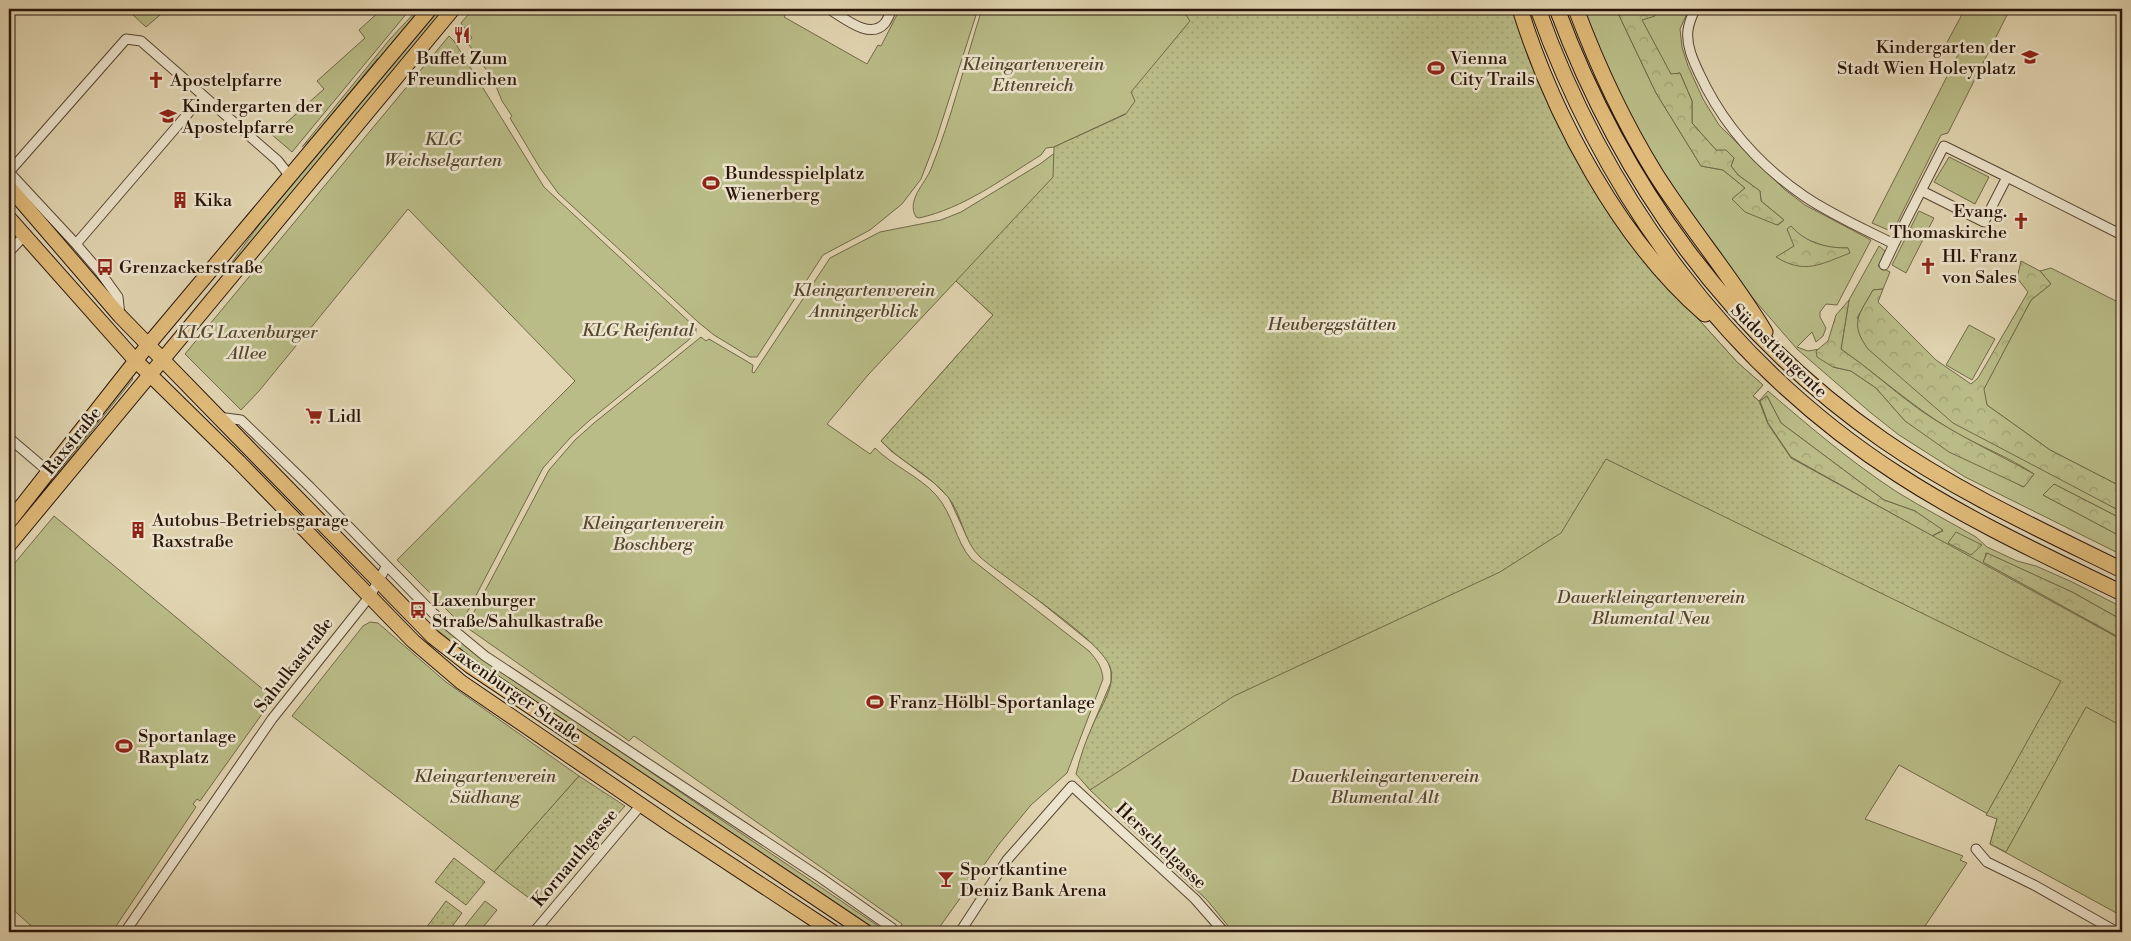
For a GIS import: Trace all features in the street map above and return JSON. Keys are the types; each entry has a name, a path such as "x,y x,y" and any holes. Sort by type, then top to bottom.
{"highway":[{"path":"1520,9 1537,57 1564,121 1587,164 1613,205 1643,247 1684,296 1745,347"},
{"name":"Südosttangente","path":"1538,9 1572,94 1609,166 1666,253 1710,309 1745,347 1810,409 1898,474 1976,521 2122,593"},
{"name":"Südosttangente","path":"1557,9 1599,108 1624,156 1653,203 1710,280 1779,355 1852,417 1911,458 1985,502 2122,570"},
{"path":"1576,9 1590,46 1616,100 1655,173 1700,239 1751,308 1779,355"}],"main road":[{"path":"136,361 289,175 430,9"},
{"path":"162,359 453,9"},
{"name":"Laxenburger Straße","path":"9,187 120,316 433,637 470,666 866,932"},
{"name":"Laxenburger Straße","path":"9,218 136,361 413,641 460,682 833,932"},
{"name":"Raxstraße","path":"9,545 162,359"},
{"name":"Raxstraße","path":"9,522 136,361"}],"street":[{"path":"829,9 867,29 884,24 892,9"},
{"path":"1696,9 1690,20 1688,43 1694,64 1705,87 1726,122 1775,174 1804,195 1894,244"},
{"path":"120,316 118,297 76,244 9,172 126,39 141,41 168,63 278,161 289,175"},
{"path":"76,244 203,96"},
{"path":"1884,265 1944,146 2122,235"},
{"path":"1922,191 1984,222 2007,177"},
{"path":"9,252 25,235"},
{"name":"Laxenburger Straße","path":"218,417 241,420 310,487 433,614 485,656 821,878 892,928 893,932"},
{"path":"9,438 49,472"},
{"name":"Sahulkastraße","path":"125,932 272,718 370,596 386,567"},
{"name":"Herschelgasse","path":"960,932 1007,860 1072,786 1195,899 1224,932"},
{"name":"Kornauthgasse","path":"534,932 641,805"},
{"path":"1976,849 1987,862 2117,932"}],"green space":[{"path":"136,9 167,9 146,27 132,14"},
{"path":"382,9 404,9 407,13 292,152 263,127 267,123 276,132 324,89 317,81 365,38 359,30"},
{"path":"418,9 423,9 383,57 377,59 314,136 302,147 390,39"},
{"path":"437,9 445,9 235,264 232,262 274,204"},
{"name":"Bundesspielplatz Wienerberg","path":"473,9 789,9 784,17 867,64 878,45 881,46 900,9 978,9 936,140 921,179 902,204 870,230 823,255 757,357 750,357 714,335 698,322 558,193 540,168 510,118 512,116 502,101 494,81 467,42 472,38 461,23"},
{"path":"982,9 1340,9 1577,232 1513,9 1530,62 1559,123 1637,251 1737,362 1763,385 1753,396 1759,401 1768,391 1863,469 1907,498 1976,537 1987,547 2017,561 2036,566 2070,581 2122,607 2122,620 2072,592 1986,553 1984,562 2122,639 2122,916 1990,844 1997,819 1899,765 1865,819 1963,856 1960,860 1967,863 1921,932 1233,932 1207,900 1090,790 1077,773 1092,727 1111,682 1111,671 1107,659 1095,646 981,557 967,537 949,498 934,483 891,451 881,441 993,315 956,281 868,375 827,424 870,454 875,448 929,488 942,502 961,544 971,559 1089,651 1099,664 1103,679 1067,773 1031,805 999,844 936,932 899,932 902,924 634,736 629,741 466,627 549,470 575,440 594,423 701,337 706,341 709,339 753,365 752,372 754,373 830,258 880,232 941,220 961,212 1040,164 1064,146 1125,114 1054,147 1046,148 1041,155 967,200 936,213 919,218 916,217 913,204 939,149","holes":["1767,396 1781,423 1884,500 1915,511 1943,531 1932,536 1791,457 1768,423 1760,401"]},
{"name":"Heuberggstätten","path":"1182,9 1513,9 1530,62 1559,123 1637,251 1737,362 1763,385 1753,396 1759,401 1768,424 1791,458 2122,640 2122,726 2086,707 2006,852 1990,844 1997,819 1986,815 2061,681 1606,459 1561,533 1500,572 1234,696 1090,790 1076,774 1087,738 1111,685 1111,670 1105,658 1092,643 1053,611 980,557 974,551 957,511 948,497 881,441 993,315 956,281 1053,177 1054,147 1126,114 1135,101 1131,92 1190,21"},
{"path":"1582,9 1616,9 1656,93 1701,166 1723,170 1745,188 1732,199 1778,225 1784,220 1761,201 1760,191 1738,175 1731,166 1734,158 1716,150 1692,123 1692,101 1680,73 1671,75 1641,20 1655,15 1650,9 1689,9 1680,29 1682,47 1688,66 1703,99 1719,125 1784,189 1805,205 1871,240 1837,305 1826,304 1820,312 1820,317 1826,328 1823,336 1816,342 1812,332 1797,347 1808,351 1820,349 1816,351 1833,367 1851,371 1876,388 1905,421 2023,487 2034,474 1938,422 1841,349 1849,300 1879,246 1886,252 1878,266 1890,272 1883,289 1873,290 1857,318 2093,496 2122,512 2122,519 2054,484 2043,495 2122,537 2122,555 1965,477 1899,435 1797,349 1751,296 1648,154 1617,91","holes":["1800,237 1830,248 1848,248 1777,257 1794,246"]},
{"path":"1616,9 1650,9 1655,16 1642,20 1671,74 1680,73 1692,101 1692,123 1716,150 1726,150 1734,158 1731,166 1738,175 1760,191 1761,201 1784,220 1777,225 1745,212 1732,199 1745,188 1723,170 1701,166 1656,93"},
{"path":"1965,9 2010,9 1948,133 1941,135 1895,227 1888,230 1872,223 1959,53 1945,46"},
{"path":"449,36 454,41 544,187 696,328 696,334 590,420 570,438 543,468 461,624 397,560 575,381 408,209 259,391 241,410 185,354"},
{"path":"1949,157 1989,177 1975,204 1934,182"},
{"path":"1919,211 1934,218 1906,273 1892,265"},
{"path":"1791,226 1803,237 1824,246 1848,248 1850,253 1813,266 1796,266 1786,262 1776,257 1794,246 1787,229"},
{"path":"2021,261 2040,271 2051,284 2031,300 1984,389 1987,405 2050,450 2122,487 2122,512 1953,423 1868,349 1862,340 1858,325 1860,313 1873,290 1883,289 1878,302 1936,360 1971,384 1978,378 2028,292 2017,278"},
{"path":"2051,268 2116,301 2122,289 2122,487 2050,450 1987,405 1983,390 2031,300 2051,284 2040,271"},
{"path":"1849,300 1841,349 1910,403 1934,419 2034,474 2024,487 1949,452 1905,421 1876,388 1851,371 1833,367 1817,357 1816,351 1828,341 1836,315"},
{"path":"1969,325 1995,339 1972,380 1946,365"},
{"path":"131,377 133,379 9,536 9,530"},
{"path":"1767,396 1781,423 1884,500 1915,511 1943,530 1932,536 1791,457 1768,423 1760,401"},
{"path":"2054,484 2122,519 2122,537 2043,495"},
{"name":"Sportanlage Raxplatz","path":"54,516 271,696 272,700 200,801 197,799 193,804 196,807 112,932 38,932 9,906 9,570"},
{"path":"1956,532 1982,545 1971,555 1948,543"},
{"path":"1987,553 2072,592 2122,620 2122,639 1983,562"},
{"name":"Kleingartenverein Südhang","path":"370,622 378,623 446,682 579,776 494,872 292,716 363,626"},
{"path":"440,624 488,662 887,932 879,932 475,661 436,629"},
{"path":"579,776 625,806 537,904 494,872"},
{"path":"454,858 485,882 466,905 435,882"},
{"path":"446,901 462,913 448,932 423,932"},
{"path":"485,901 497,910 479,932 460,932"}],"tram line":[{"path":"9,927 15,932"}],"place":[{"name":"Buffet Zum Freundlichen","path":"462,35"},
{"name":"Kindergarten der Stadt Wien Holeyplatz","path":"2030,57"},
{"name":"Vienna City Trails","path":"1436,68"},
{"name":"Apostelpfarre","path":"156,80"},
{"name":"Kindergarten der Apostelpfarre","path":"168,116"},
{"name":"Bundesspielplatz Wienerberg","path":"711,183"},
{"name":"Kika","path":"180,200"},
{"name":"Evang. Thomaskirche","path":"2021,221"},
{"name":"Hl. Franz von Sales","path":"1928,266"},
{"name":"Grenzackerstraße","path":"105,267"},
{"name":"Lidl","path":"314,416"},
{"name":"Autobus-Betriebsgarage Raxstraße","path":"138,530"},
{"name":"Laxenburger Straße/Sahulkastraße","path":"418,610"},
{"name":"Franz-Hölbl-Sportanlage","path":"875,702"},
{"name":"Sportanlage Raxplatz","path":"124,746"},
{"name":"Sportkantine Deniz Bank Arena","path":"946,879"}],"park label":[{"name":"Kleingartenverein Ettenreich","path":"1033,74"},
{"name":"KLG Weichselgarten","path":"443,149"},
{"name":"Kleingartenverein Anningerblick","path":"864,300"},
{"name":"KLG Reifental","path":"638,330"},
{"name":"KLG Laxenburger Allee","path":"247,342"},
{"name":"Kleingartenverein Boschberg","path":"653,533"},
{"name":"Dauerkleingartenverein Blumental Neu","path":"1651,607"},
{"name":"Dauerkleingartenverein Blumental Alt","path":"1385,786"}]}
